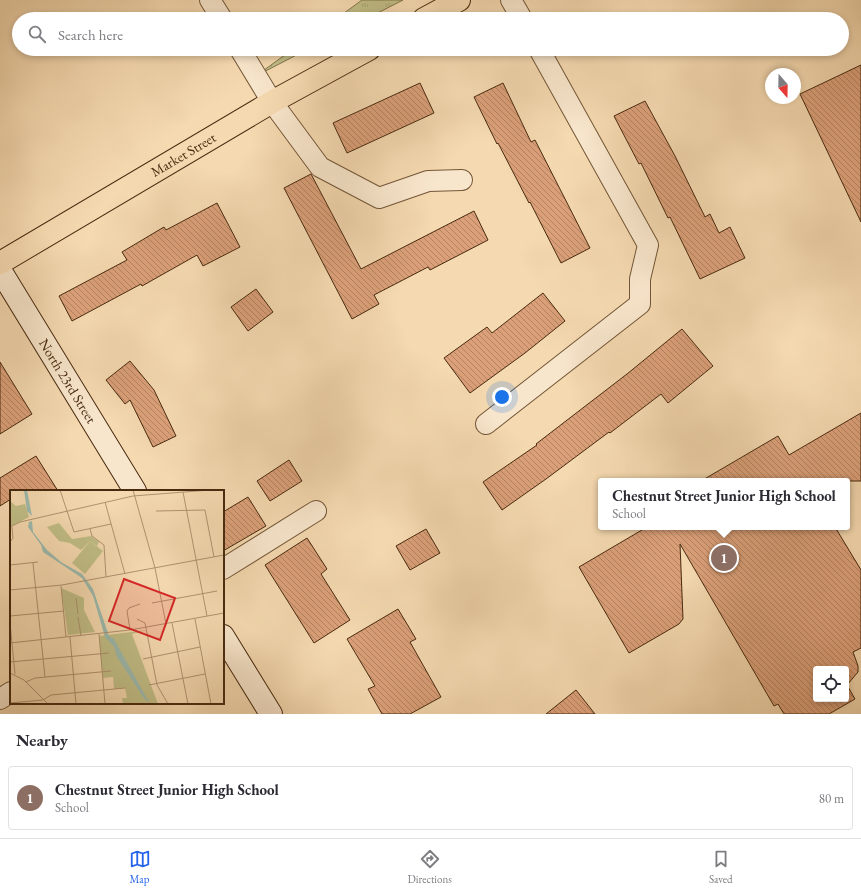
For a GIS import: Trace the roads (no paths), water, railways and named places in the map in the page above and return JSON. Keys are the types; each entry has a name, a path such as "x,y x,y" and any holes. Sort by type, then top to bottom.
{"main road":[{"path":"437,12 459,0"},
{"name":"Market Street","path":"0,263 272,102 356,56"},
{"name":"North 23rd Street","path":"0,270 133,490"},
{"path":"224,638 271,714"}],"street":[{"path":"210,0 218,12"},
{"path":"511,0 518,12"},
{"path":"244,56 272,102 320,167 378,198 428,181 462,180"},
{"path":"486,424 640,304 640,279 648,245 543,56"},
{"path":"224,568 316,511"},
{"path":"0,699 10,693"}],"place":[{"name":"Chestnut Street Junior High School","path":"724,558"}]}
